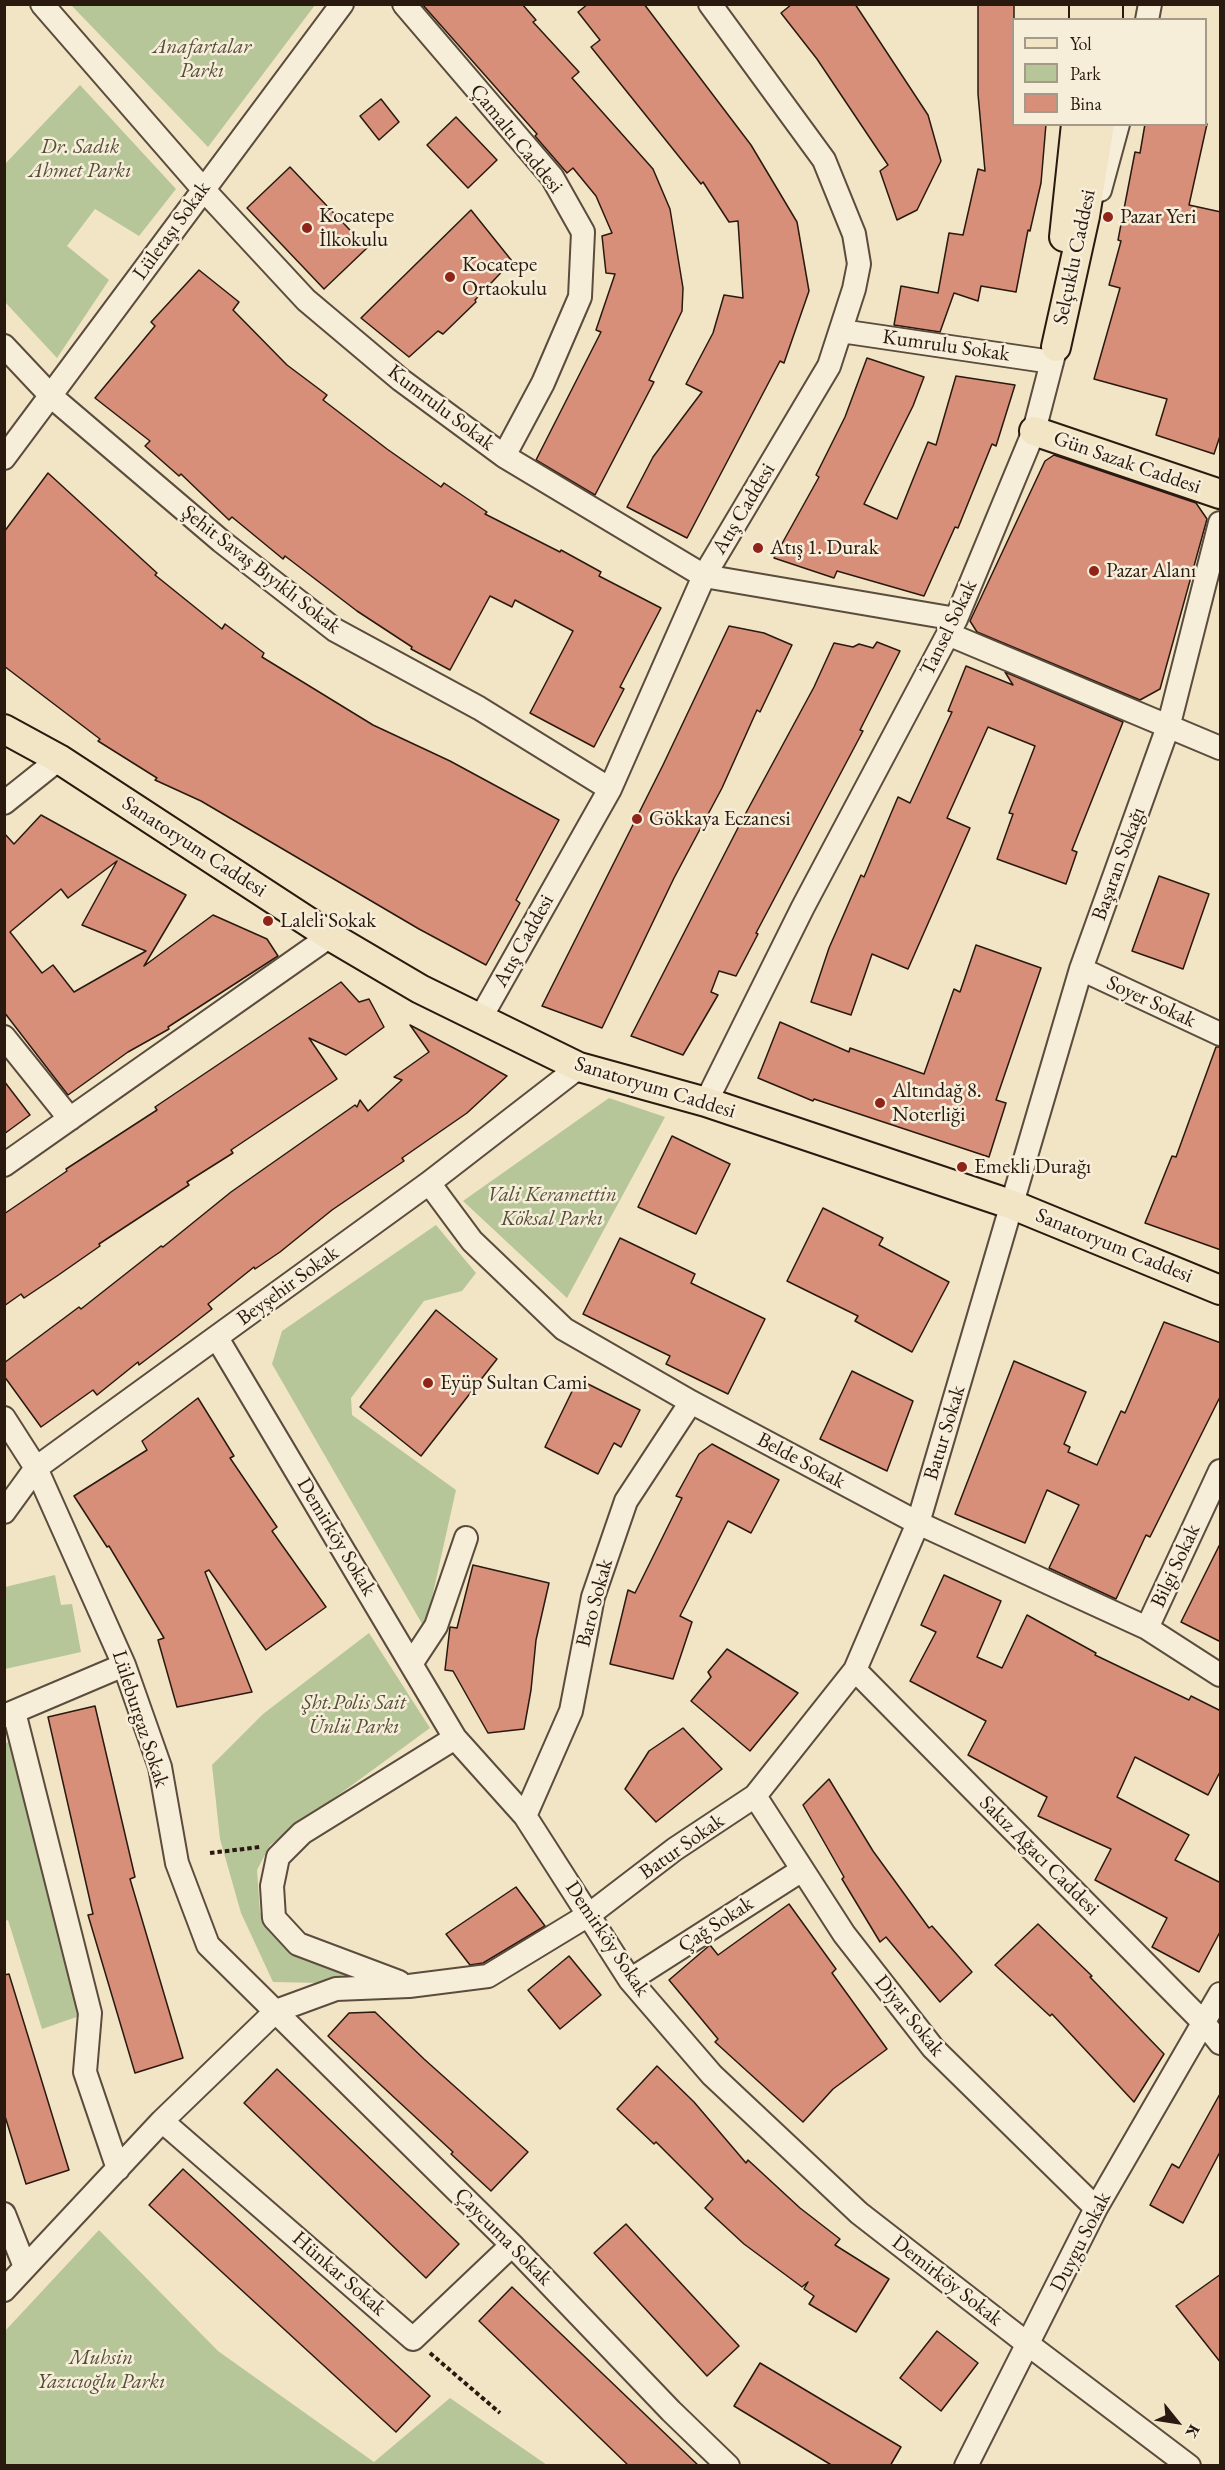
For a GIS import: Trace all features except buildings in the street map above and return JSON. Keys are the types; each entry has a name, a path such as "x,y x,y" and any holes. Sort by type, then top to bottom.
{"main road":[{"name":"Selçuklu Caddesi","path":"1054,354 1065,213 1076,126"},
{"name":"Selçuklu Caddesi","path":"1054,354 1085,216 1100,126"},
{"name":"Gün Sazak Caddesi","path":"1034,431 1221,494"},
{"name":"Sanatoryum Caddesi","path":"4,729 59,759 330,936 420,989 579,1067 706,1102 1013,1205 1221,1290"}],"street":[{"name":"Kumrulu Sokak","path":"42,4 202,189 306,300 401,380 504,456 704,576 952,627 1221,748"},
{"name":"Lületaşı Sokak","path":"4,458 52,397 202,189 342,4"},
{"name":"Çamaltı Caddesi","path":"404,4 552,177 583,232 580,297 543,383 504,456"},
{"name":"Atış Caddesi","path":"480,1019 610,789 704,576 829,366 854,289 859,264 854,234 824,160 710,4"},
{"name":"Tansel Sokak","path":"706,1102 803,907 952,627 1034,431 1117,126"},
{"name":"Kumrulu Sokak","path":"840,331 1054,354"},
{"name":"Şehit Savaş Bıyıklı Sokak","path":"4,346 52,397 221,542 335,630 479,708 610,789"},
{"name":"Başaran Sokağı","path":"1013,1205 1081,969 1169,724 1221,523"},
{"path":"4,803 59,759"},
{"path":"4,1166 330,936"},
{"name":"Soyer Sokak","path":"1081,969 1221,1034"},
{"path":"4,1037 70,1119"},
{"name":"Beyşehir Sokak","path":"4,1512 36,1468 429,1183 579,1067"},
{"name":"Belde Sokak","path":"429,1183 472,1241 564,1329 691,1402 918,1523 1147,1628 1221,1675"},
{"name":"Batur Sokak","path":"455,1738 302,1833 278,1857 272,1886 274,1918 298,1944 409,1986 488,1976 590,1914 675,1849 755,1796 855,1670 918,1523 1013,1205"},
{"name":"Demirköy Sokak","path":"217,1338 455,1738 525,1816 590,1914 630,1980 712,2075 859,2213 1189,2466"},
{"name":"Baro Sokak","path":"525,1816 571,1711 593,1597 626,1502 691,1402"},
{"name":"Lüleburgaz Sokak","path":"4,1418 36,1468 124,1665 160,1767 177,1863 208,1945 276,2011"},
{"name":"Bilgi Sokak","path":"1147,1628 1221,1471"},
{"path":"411,1664 436,1626 466,1538"},
{"path":"117,2169 88,2085 86,2059 90,2013 9,1714 124,1665"},
{"name":"Sakız Ağacı Caddesi","path":"855,1670 1204,2023 1221,2043"},
{"name":"Diyar Sokak","path":"755,1796 844,1934 933,2048 1096,2208"},
{"name":"Çağ Sokak","path":"630,1980 802,1870"},
{"path":"4,2290 162,2121 276,2011 336,1989 409,1986"},
{"name":"Duygu Sokak","path":"966,2466 1029,2345 1096,2208 1221,1994"},
{"name":"Çaycuma Sokak","path":"276,2011 512,2245 671,2411 728,2466"},
{"name":"Hünkar Sokak","path":"162,2121 413,2338"},
{"path":"4,2214 25,2267"},
{"path":"413,2338 512,2245"}],"path":[{"path":"210,1853 292,1843"},
{"path":"413,2338 500,2413"}],"green space":[{"name":"Anafartalar Parkı","path":"71,5 315,5 208,147"},
{"name":"Dr. Sadık Ahmet Parkı","path":"80,85 176,189 139,236 95,209 67,246 109,280 57,358 5,302 5,164"},
{"name":"Vali Keramettin Köksal Parkı","path":"609,1098 665,1117 567,1298 463,1201"},
{"path":"436,1225 476,1273 462,1291 424,1301 351,1398 352,1415 456,1490 425,1629 272,1364 282,1331"},
{"path":"55,1575 61,1605 72,1604 81,1652 5,1669 5,1587"},
{"name":"Şht.Polis Sait Ünlü Parkı","path":"369,1633 430,1728 270,1845 257,1870 260,1912 276,1939 297,1956 358,1977 323,1983 273,1982 241,1913 220,1839 212,1765 263,1714"},
{"path":"17,1741 85,2014 42,2029 8,1920 5,1921 4,1743"},
{"name":"Muhsin Yazıcıoğlu Parkı","path":"99,2230 218,2351 374,2462 450,2398 547,2465 5,2465 5,2331"}],"place":[{"name":"Pazar Yeri","path":"1108,217"},
{"name":"Kocatepe İlkokulu","path":"307,228"},
{"name":"Kocatepe Ortaokulu","path":"450,277"},
{"name":"Atış 1. Durak","path":"758,548"},
{"name":"Pazar Alanı","path":"1094,571"},
{"name":"Gökkaya Eczanesi","path":"637,819"},
{"name":"Laleli Sokak","path":"268,921"},
{"name":"Altındağ 8. Noterliği","path":"880,1103"},
{"name":"Emekli Durağı","path":"962,1167"},
{"name":"Eyüp Sultan Cami","path":"428,1383"}]}
